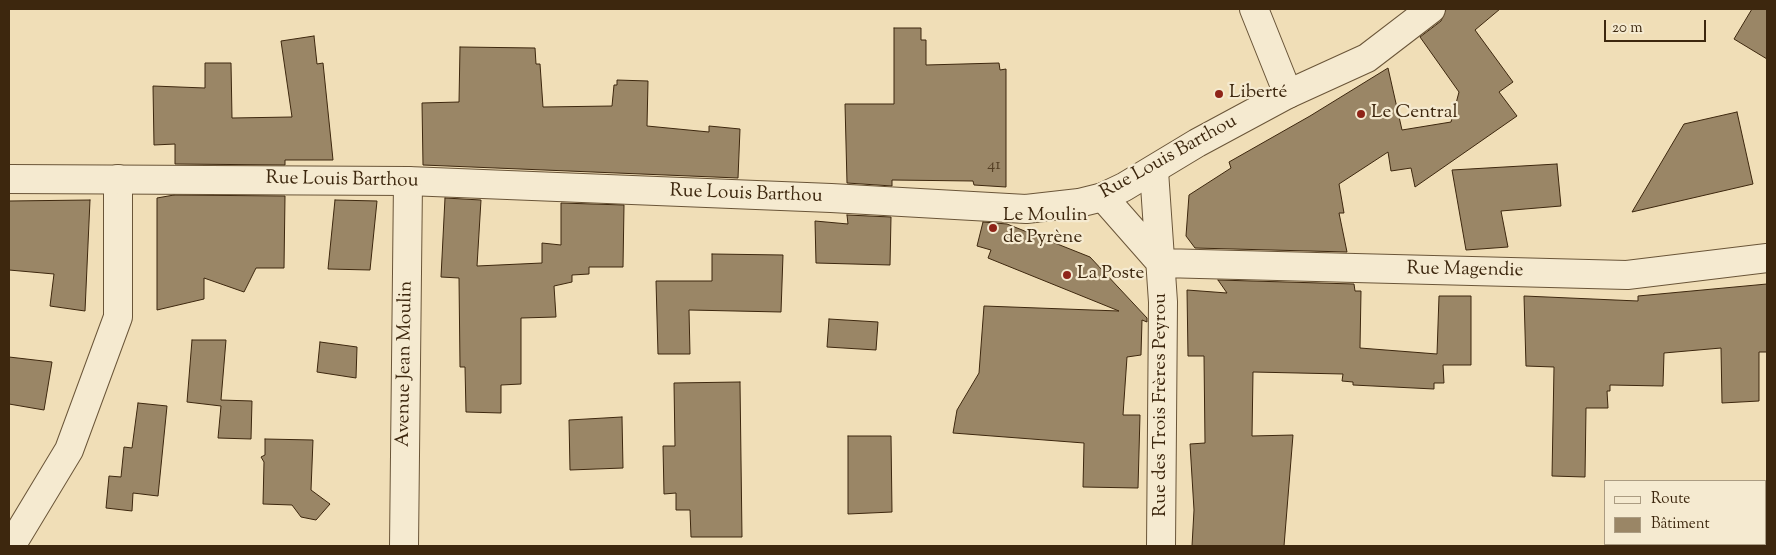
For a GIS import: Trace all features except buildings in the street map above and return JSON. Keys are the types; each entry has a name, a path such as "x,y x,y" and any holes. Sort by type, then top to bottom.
{"street":[{"path":"1254,9 1288,94"},
{"name":"Rue Louis Barthou","path":"9,179 408,181 831,198 1026,209 1079,203 1103,197 1288,94 1367,58 1431,9"},
{"name":"Rue des Trois Frères Peyrou","path":"1154,170 1163,302 1161,546"},
{"path":"11,546 69,450 118,317 118,179"},
{"name":"Avenue Jean Moulin","path":"404,546 408,181"},
{"path":"1103,197 1161,264"},
{"name":"Rue Magendie","path":"1161,264 1627,275 1767,258"}],"place":[{"name":"Liberté","path":"1219,94"},
{"name":"Le Central","path":"1361,114"},
{"name":"Le Moulin de Pyrène","path":"993,228"},
{"name":"La Poste","path":"1067,275"}]}
